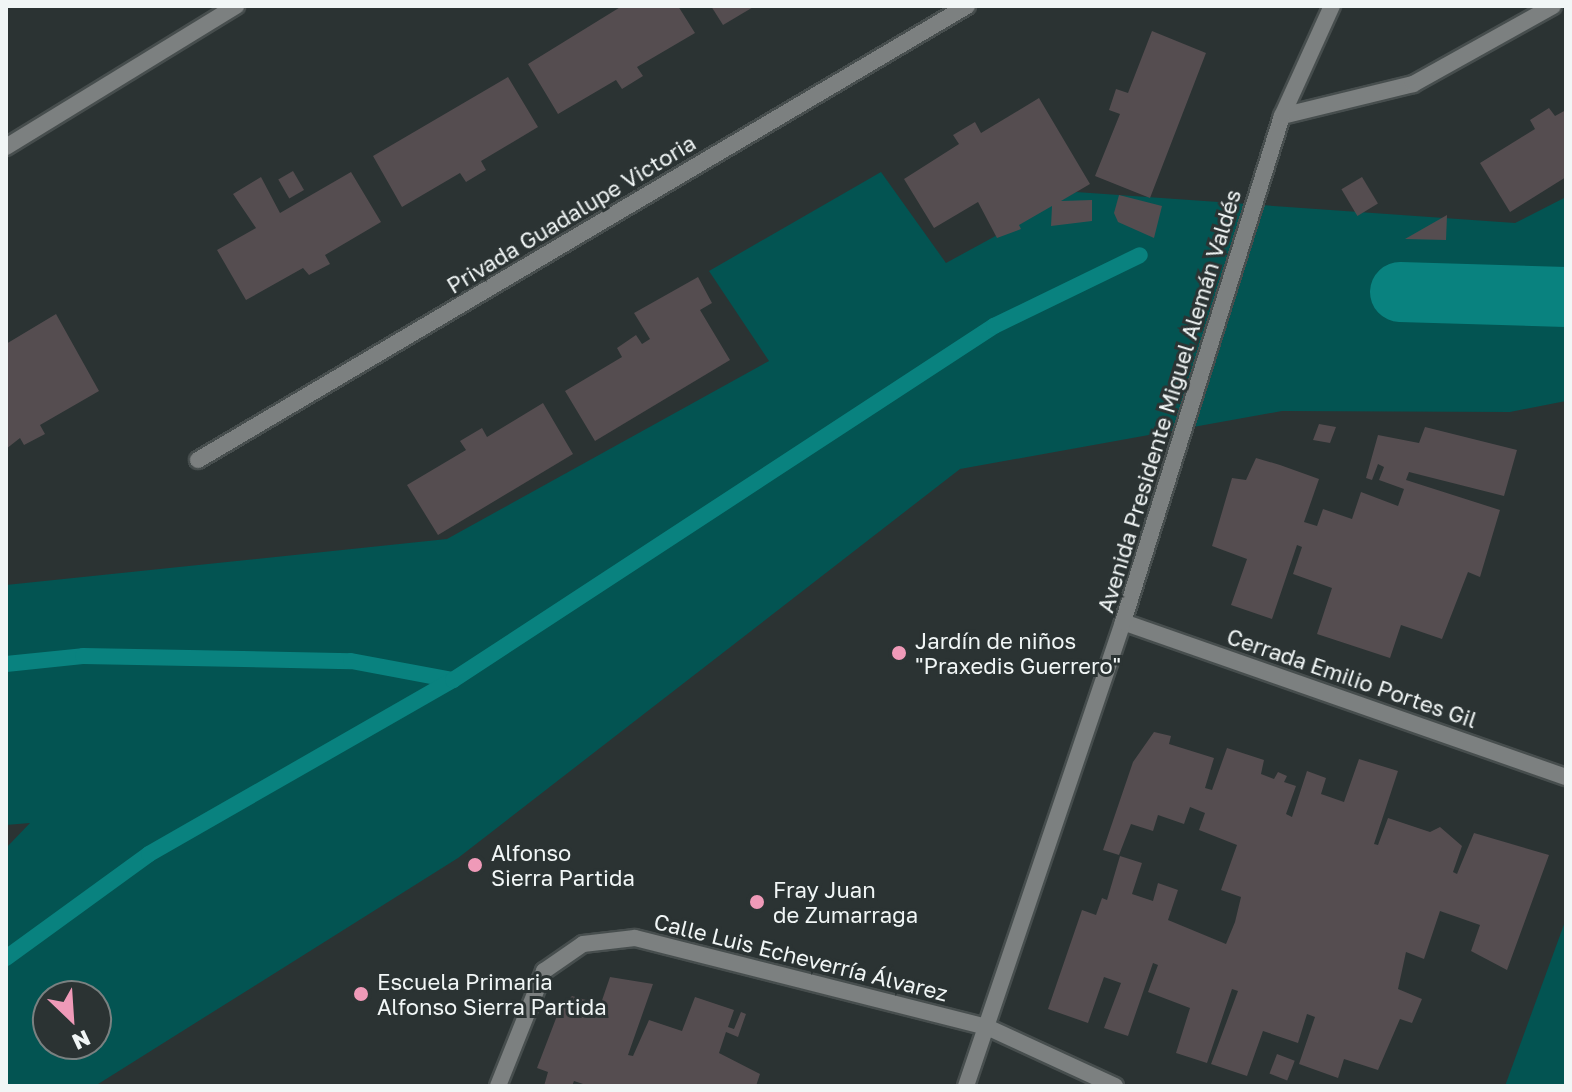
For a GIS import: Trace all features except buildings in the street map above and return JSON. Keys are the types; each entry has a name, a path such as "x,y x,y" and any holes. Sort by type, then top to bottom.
{"street":[{"path":"6,147 236,6"},
{"name":"Privada Guadalupe Victoria","path":"198,460 967,6"},
{"name":"Avenida Presidente Miguel Alemán Valdés","path":"966,1086 1123,622 1282,116 1332,6"},
{"path":"1282,116 1413,84 1553,6"},
{"name":"Cerrada Emilio Portes Gil","path":"1123,622 1566,777"},
{"name":"Calle Luis Echeverría Álvarez","path":"498,1086 544,971 583,944 635,938 987,1027 1115,1086"}],"shaded area":[{"path":"881,172 946,263 1076,192 1515,223 1566,197 1566,401 1510,412 1282,411 960,469 458,858 95,1086 6,1086 6,848 30,823 6,825 6,585 447,539 769,361 709,271"},
{"path":"1566,919 1566,1086 1505,1086"}],"waterway":[{"path":"6,958 149,854 453,680 994,326 1140,255"},
{"path":"1400,292 1566,297"},
{"path":"6,664 83,656 351,661 453,680"}],"place":[{"name":"Jardín de niños \"Praxedis Guerrero\"","path":"899,653"},
{"name":"Alfonso Sierra Partida","path":"475,865"},
{"name":"Fray Juan de Zumarraga","path":"757,902"},
{"name":"Escuela Primaria Alfonso Sierra Partida","path":"361,994"}]}
